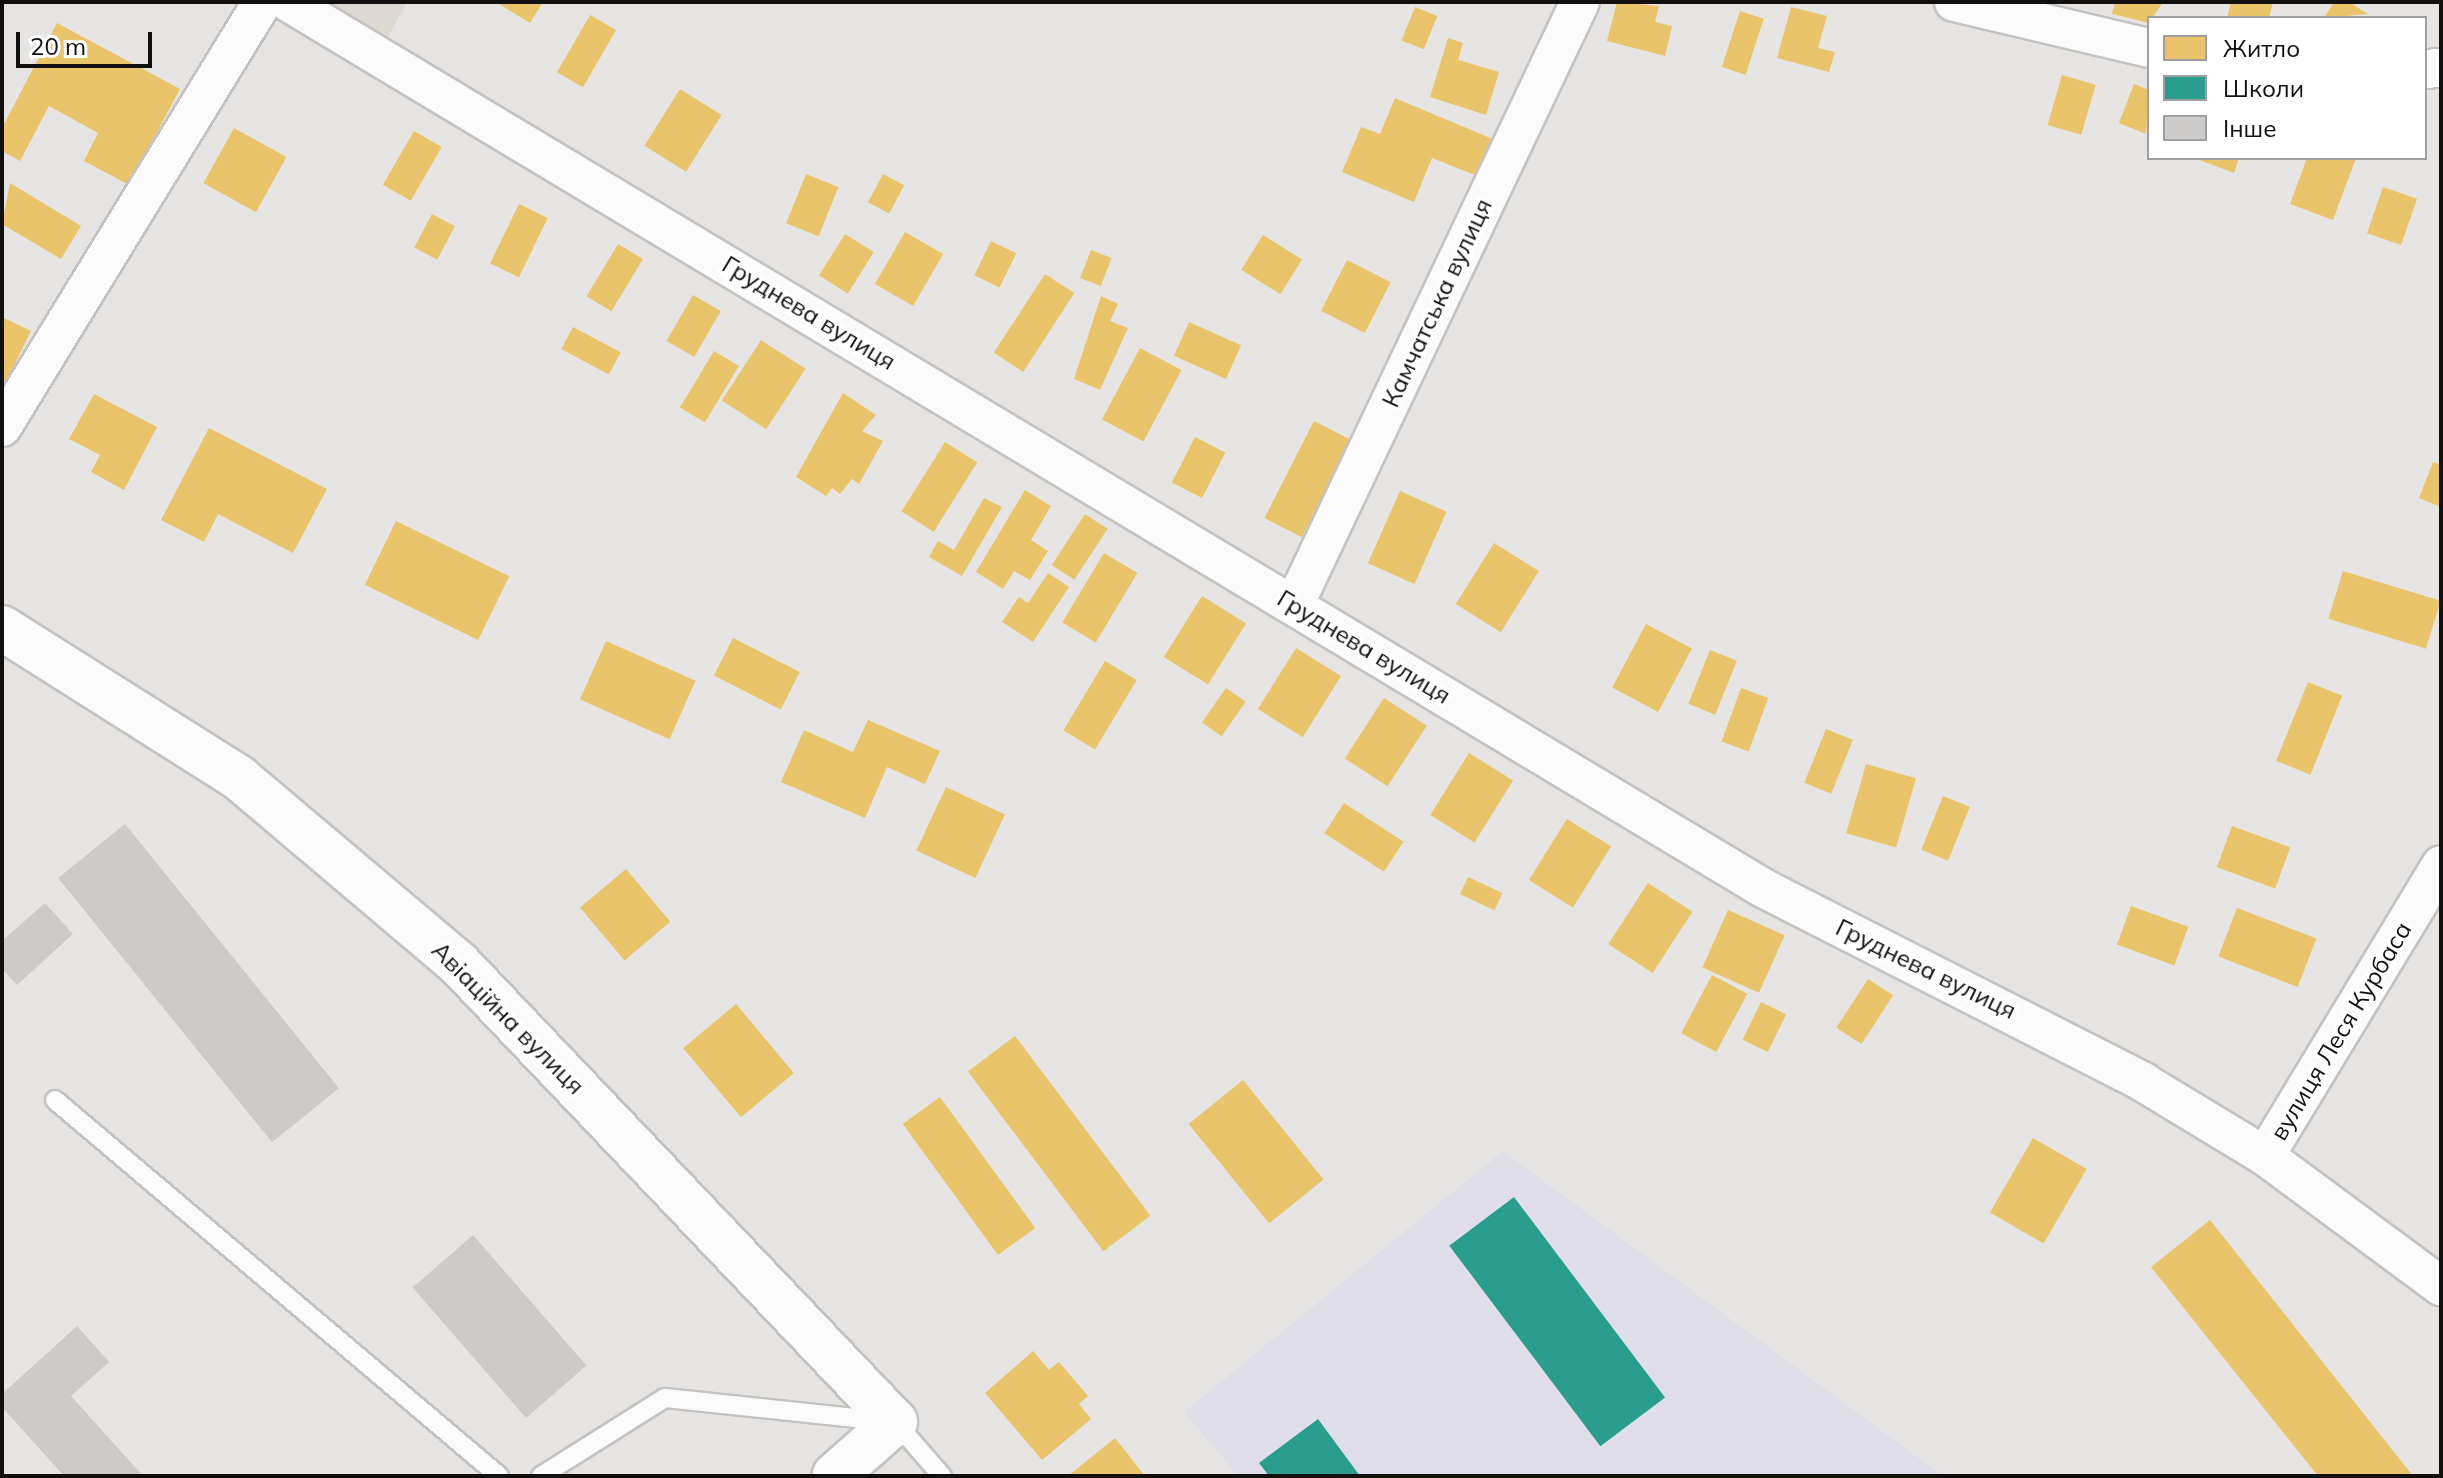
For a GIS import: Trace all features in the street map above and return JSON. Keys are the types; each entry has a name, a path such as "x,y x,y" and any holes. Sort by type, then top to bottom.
{"street":[{"path":"2,427 262,2"},
{"name":"Груднева вулиця","path":"288,2 1763,888 1971,988 2265,1156 2441,1286"},
{"name":"Камчатська вулиця","path":"1294,605 1580,2"},
{"path":"1954,2 2147,48"},
{"name":"Авіаційна вулиця","path":"2,628 239,778 459,964 895,1422"},
{"name":"вулиця Леся Курбаса","path":"2265,1156 2441,865"},
{"path":"834,1476 895,1422"}],"lane":[{"path":"55,1100 499,1476"},
{"path":"541,1476 665,1398 895,1422 942,1476"}],"shaded area":[{"path":"288,2 407,2 379,54"},
{"path":"1503,1151 1943,1476 1238,1476 1184,1412"}],"building: Житло":[{"path":"496,2 543,2 530,23"},
{"path":"1617,2 1659,6 1655,22 1672,26 1665,56 1607,41"},
{"path":"2115,2 2163,2 2154,16 2147,16 2147,23 2112,14"},
{"path":"2231,2 2273,2 2270,16 2228,16"},
{"path":"2334,2 2349,2 2368,14 2346,16 2325,16"},
{"path":"1415,7 1437,16 1424,49 1402,40"},
{"path":"1791,7 1827,16 1818,48 1835,52 1829,72 1777,58"},
{"path":"1740,11 1764,19 1746,75 1722,67"},
{"path":"590,15 616,30 583,87 557,72"},
{"path":"57,23 180,89 129,185 84,161 98,133 49,106 20,161 2,151 2,128"},
{"path":"1448,38 1463,43 1458,60 1499,72 1486,115 1430,97"},
{"path":"2062,75 2096,85 2081,135 2048,125"},
{"path":"2134,84 2147,89 2146,134 2119,123"},
{"path":"680,89 722,115 686,172 644,146"},
{"path":"1395,98 1495,140 1480,177 1432,158 1414,202 1342,172 1361,127 1380,134"},
{"path":"234,128 286,157 256,212 203,183"},
{"path":"414,131 442,147 411,201 383,185"},
{"path":"2199,160 2238,160 2234,173"},
{"path":"2306,160 2355,160 2333,220 2290,204"},
{"path":"806,174 838,187 819,236 786,223"},
{"path":"883,174 904,185 889,214 868,202"},
{"path":"10,183 81,226 61,259 2,224"},
{"path":"2383,187 2417,199 2401,245 2367,233"},
{"path":"519,204 548,218 519,277 490,263"},
{"path":"432,214 455,226 437,260 414,248"},
{"path":"905,232 943,254 913,306 875,284"},
{"path":"845,234 874,252 848,294 819,276"},
{"path":"1263,235 1302,259 1280,294 1241,270"},
{"path":"991,241 1016,253 1000,287 974,275"},
{"path":"618,244 643,259 611,311 587,296"},
{"path":"1091,250 1112,258 1101,286 1080,278"},
{"path":"1347,260 1391,282 1365,333 1321,311"},
{"path":"1045,274 1074,293 1023,372 994,353"},
{"path":"693,295 721,311 694,357 666,341"},
{"path":"1101,296 1118,304 1110,321 1128,328 1100,390 1074,379"},
{"path":"2,317 31,331 2,390"},
{"path":"1189,322 1241,345 1226,379 1174,356"},
{"path":"573,327 621,352 609,374 561,349"},
{"path":"761,340 805,369 766,429 722,400"},
{"path":"1140,348 1181,370 1143,442 1102,420"},
{"path":"714,351 739,366 705,423 680,408"},
{"path":"843,393 876,415 862,431 883,441 859,484 852,479 840,494 832,488 826,496 796,477"},
{"path":"94,394 157,427 124,490 91,472 100,455 69,439"},
{"path":"1314,421 1351,440 1302,537 1265,518"},
{"path":"209,428 327,489 293,553 218,514 204,542 161,520"},
{"path":"1195,437 1225,452 1202,498 1172,482"},
{"path":"945,442 977,462 934,532 902,512"},
{"path":"2433,462 2441,465 2441,507 2419,498"},
{"path":"1025,490 1051,506 1031,540 1048,551 1030,580 1014,571 1003,589 976,572"},
{"path":"1400,491 1447,512 1414,584 1368,563"},
{"path":"984,498 1002,507 962,576 929,557 938,541 954,550"},
{"path":"1085,514 1108,529 1074,580 1052,565"},
{"path":"396,521 509,576 478,640 365,585"},
{"path":"1494,543 1539,571 1501,632 1456,604"},
{"path":"1104,553 1137,573 1096,643 1062,622"},
{"path":"2343,571 2441,601 2426,649 2328,619"},
{"path":"1048,573 1069,587 1033,642 1002,622 1019,597 1028,603"},
{"path":"1202,596 1246,624 1208,685 1164,657"},
{"path":"1646,624 1692,648 1658,712 1612,688"},
{"path":"733,638 800,672 781,709 714,675"},
{"path":"606,641 696,681 669,739 580,699"},
{"path":"1296,648 1341,676 1303,737 1258,709"},
{"path":"1710,650 1737,661 1715,715 1688,704"},
{"path":"1105,661 1137,680 1095,749 1063,730"},
{"path":"2308,682 2342,696 2310,775 2276,761"},
{"path":"1226,688 1246,702 1222,736 1202,722"},
{"path":"1741,688 1768,698 1749,751 1722,742"},
{"path":"1384,698 1427,726 1388,786 1345,758"},
{"path":"868,720 940,751 925,784 887,767 865,818 781,782 804,730 853,752"},
{"path":"1826,729 1853,740 1831,794 1804,783"},
{"path":"1469,753 1513,781 1474,842 1430,815"},
{"path":"1866,764 1916,778 1896,848 1846,833"},
{"path":"946,787 1005,814 975,878 916,850"},
{"path":"1943,796 1970,807 1948,861 1921,850"},
{"path":"1344,803 1404,842 1384,872 1324,833"},
{"path":"1567,819 1611,847 1573,908 1529,880"},
{"path":"2232,826 2290,847 2275,889 2217,867"},
{"path":"626,869 670,922 624,960 580,908"},
{"path":"1468,877 1502,893 1494,910 1460,894"},
{"path":"1648,883 1692,912 1653,973 1608,944"},
{"path":"2131,906 2188,927 2174,965 2117,945"},
{"path":"2237,908 2316,938 2298,987 2218,957"},
{"path":"1728,910 1785,935 1759,993 1702,968"},
{"path":"1712,975 1747,994 1716,1052 1681,1033"},
{"path":"1868,979 1893,995 1862,1044 1836,1028"},
{"path":"1761,1002 1786,1014 1768,1052 1743,1040"},
{"path":"736,1004 794,1073 741,1117 683,1048"},
{"path":"1015,1036 1150,1216 1103,1251 968,1072"},
{"path":"1243,1080 1324,1179 1269,1224 1189,1124"},
{"path":"940,1097 1035,1228 998,1255 903,1124"},
{"path":"2033,1138 2087,1169 2044,1243 1990,1212"},
{"path":"2210,1220 2413,1476 2318,1476 2151,1267"},
{"path":"1033,1351 1049,1370 1059,1362 1088,1396 1079,1404 1091,1419 1042,1460 985,1393"},
{"path":"1115,1438 1145,1476 1068,1476"}],"building: Школи":[{"path":"1514,1197 1665,1397 1600,1446 1449,1246"},
{"path":"1318,1419 1360,1476 1269,1476 1259,1463"}],"building: Інше":[{"path":"125,824 339,1088 272,1142 58,878"},
{"path":"45,903 73,934 17,985 2,969 2,941"},
{"path":"473,1235 586,1366 526,1418 413,1287"},
{"path":"77,1326 109,1362 71,1396 143,1476 64,1476 2,1407 2,1394"}]}
